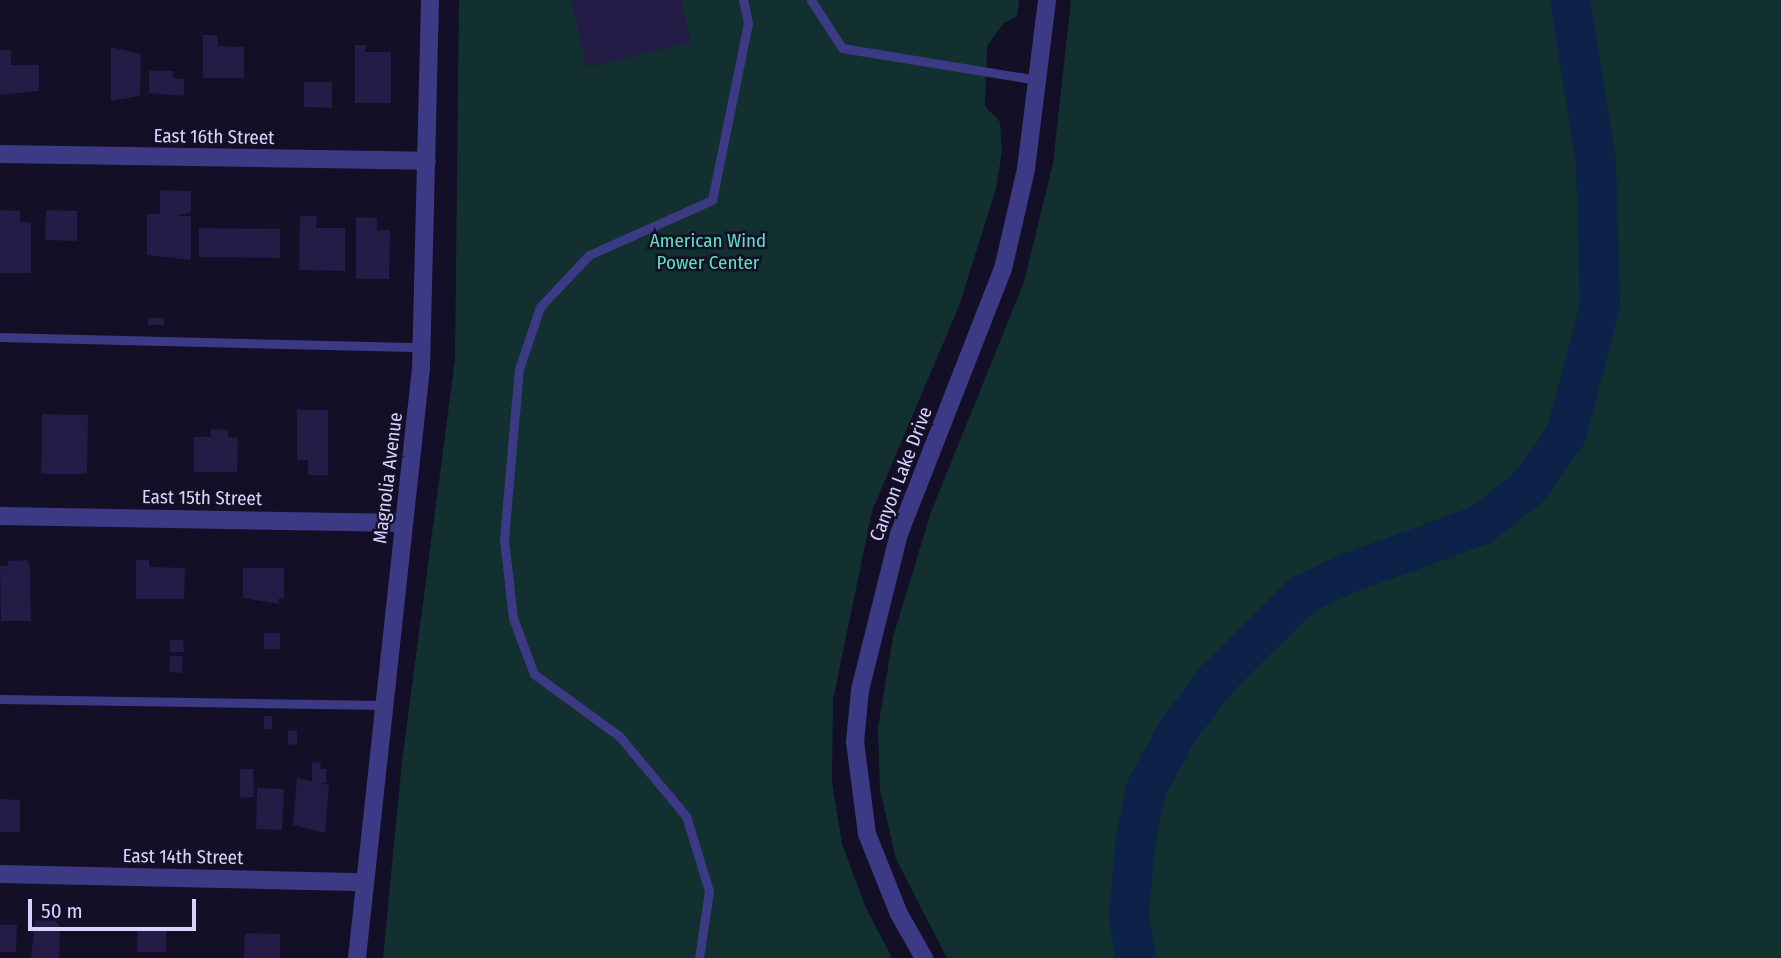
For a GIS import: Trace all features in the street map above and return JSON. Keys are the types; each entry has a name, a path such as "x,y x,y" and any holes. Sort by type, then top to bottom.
{"street":[{"name":"Magnolia Avenue","path":"357,958 423,347 429,0"},
{"name":"Canyon Lake Drive","path":"924,958 898,914 867,834 855,743 860,690 882,593 907,510 1003,269 1026,169 1047,0"},
{"name":"East 16th Street","path":"0,154 427,162"},
{"name":"East 15th Street","path":"0,516 403,523"},
{"name":"East 14th Street","path":"0,874 365,882"}],"lane":[{"path":"699,958 709,891 686,816 619,736 534,674 513,618 504,539 519,369 540,307 589,255 712,200 748,23 743,0"},
{"path":"811,0 842,48 1037,80"},
{"path":"0,337 423,347"},
{"path":"0,699 383,705"}],"green space":[{"name":"American Wind Power Center","path":"459,0 1019,0 1017,16 1003,24 987,46 985,106 1000,122 1002,151 996,189 959,306 872,511 833,700 832,782 842,844 865,906 892,958 383,958 402,761 455,360"},
{"path":"1071,0 1781,0 1781,958 947,958 896,859 880,790 878,728 893,637 931,512 1024,282 1053,163"}],"building":[{"path":"571,0 681,0 691,42 587,67"},
{"path":"203,35 217,35 218,46 244,47 244,78 203,78"},
{"path":"355,45 366,45 365,52 391,52 391,103 355,103"},
{"path":"111,47 141,54 140,96 111,101"},
{"path":"0,50 11,50 11,65 39,65 39,91 0,95"},
{"path":"149,71 173,71 173,78 184,79 184,96 149,93"},
{"path":"304,82 332,82 332,108 304,107"},
{"path":"160,190 191,191 191,212 176,216 191,216 191,260 147,255 147,214 160,214"},
{"path":"0,210 20,211 20,222 31,222 31,273 0,273"},
{"path":"46,210 77,211 77,241 45,240"},
{"path":"300,216 317,216 316,228 345,228 345,271 299,270"},
{"path":"356,217 377,218 377,230 390,230 389,279 356,279"},
{"path":"199,228 280,229 280,258 199,257"},
{"path":"148,318 164,318 164,325 148,325"},
{"path":"297,410 328,410 328,475 308,475 308,460 297,460"},
{"path":"42,414 88,415 87,474 41,474"},
{"path":"211,429 228,430 228,437 238,438 237,472 194,472 194,437 211,437"},
{"path":"26,560 30,566 31,621 1,621 0,566 8,566 7,561"},
{"path":"136,560 149,560 149,567 185,568 184,599 136,599"},
{"path":"243,568 284,568 284,598 279,598 279,604 243,598"},
{"path":"264,633 280,633 280,649 264,649"},
{"path":"170,640 183,640 184,652 170,652"},
{"path":"170,656 183,656 182,673 169,672"},
{"path":"264,716 272,716 272,729 264,729"},
{"path":"297,730 297,744 288,745 288,731"},
{"path":"312,762 321,763 320,769 326,769 326,783 312,783"},
{"path":"240,769 253,769 254,797 240,798"},
{"path":"297,778 329,785 325,833 293,825"},
{"path":"257,788 284,789 282,830 256,829"},
{"path":"0,799 20,800 20,832 0,832"},
{"path":"35,920 55,921 60,926 59,958 31,958"},
{"path":"0,925 17,925 16,952 0,952"},
{"path":"138,929 166,930 166,952 137,952"},
{"path":"245,933 280,934 280,958 244,958"}],"waterway":[{"path":"1136,958 1129,916 1135,843 1146,789 1177,732 1217,679 1302,595 1349,573 1481,525 1528,488 1566,435 1600,305 1596,162 1570,0"}]}
